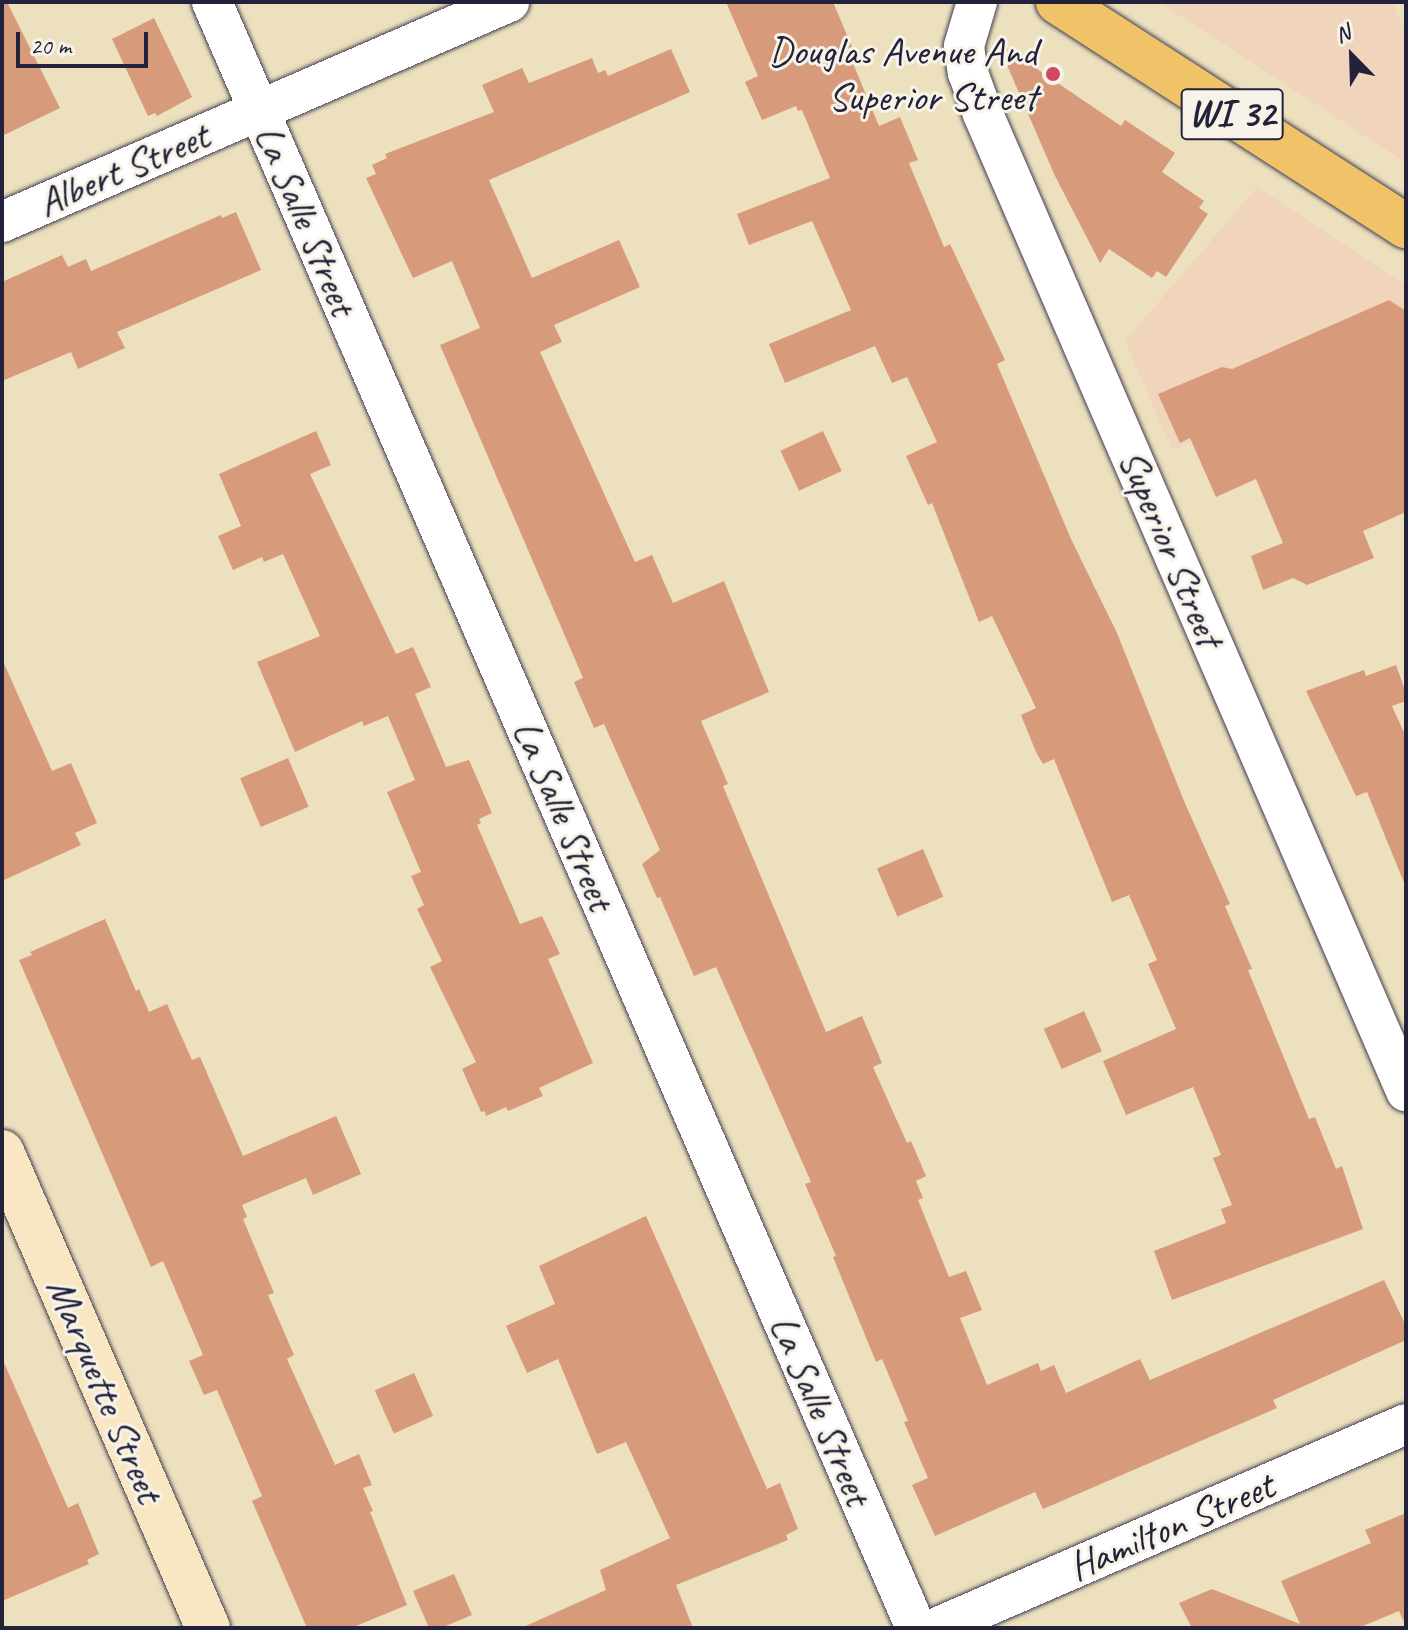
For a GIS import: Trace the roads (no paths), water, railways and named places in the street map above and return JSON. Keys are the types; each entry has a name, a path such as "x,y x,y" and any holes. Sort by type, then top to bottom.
{"main road":[{"name":"WI 32","path":"1058,2 1406,226"}],"street":[{"name":"La Salle Street","path":"212,2 916,1628"},
{"name":"Albert Street","path":"2,222 509,2"},
{"name":"Superior Street","path":"977,2 964,46 968,73 983,114 1406,1091"},
{"name":"Marquette Street","path":"4,1164 208,1628"},
{"name":"Hamilton Street","path":"936,1628 1406,1424"}],"place":[{"name":"Douglas Avenue And Superior Street","path":"1053,74"}]}
